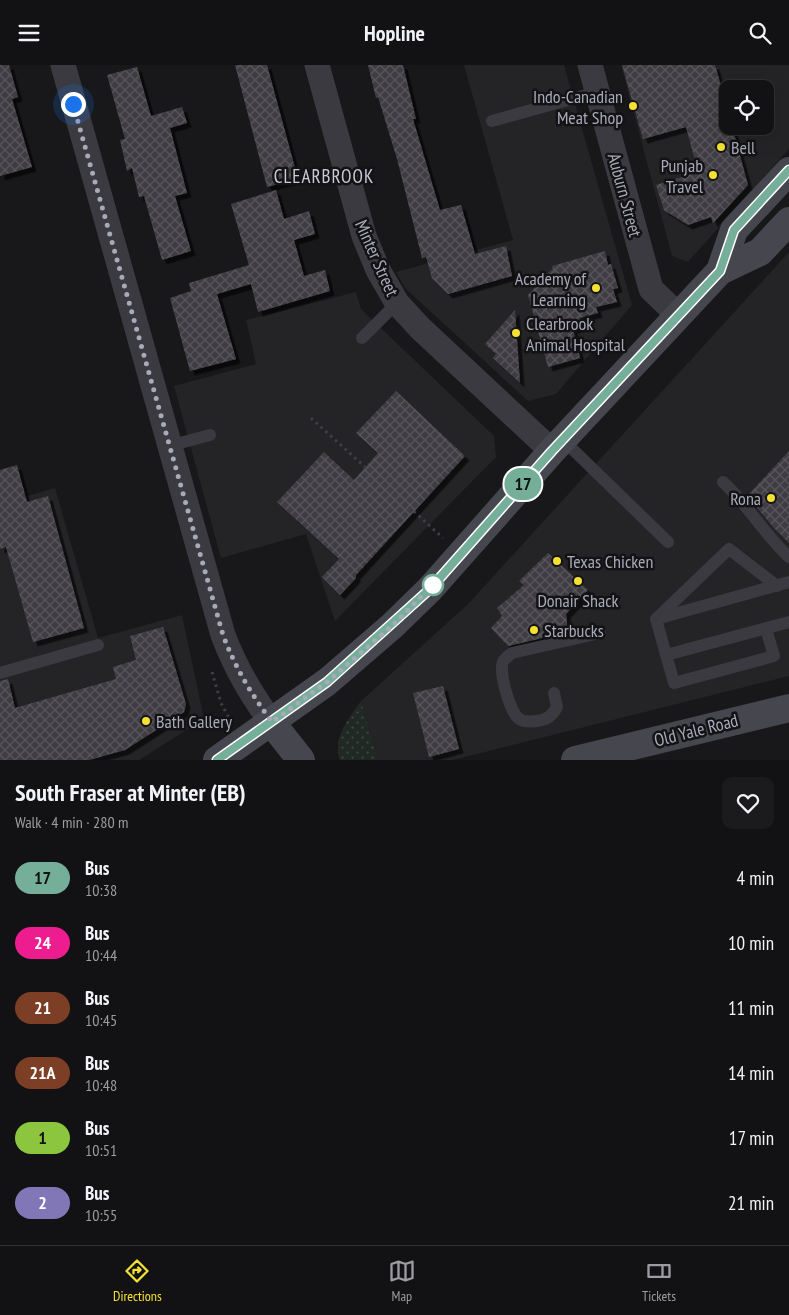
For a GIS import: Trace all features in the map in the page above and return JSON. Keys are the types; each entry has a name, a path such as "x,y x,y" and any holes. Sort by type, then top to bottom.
{"main road":[{"path":"720,271 734,230 789,171"},
{"path":"217,760 327,682 392,626 430,589 460,553 720,271 760,252 789,221"},
{"name":"Old Yale Road","path":"575,760 789,707"},
{"path":"272,722 301,760"}],"street":[{"path":"63,65 169,446 235,666 247,689 272,722"},
{"name":"Minter Street","path":"317,65 364,236 378,270 397,303 420,328 558,446"},
{"name":"Auburn Street","path":"590,65 651,289 678,315"}],"lane":[{"path":"492,121 597,91"},
{"path":"362,338 397,303"},
{"path":"169,446 210,435"},
{"path":"558,446 668,542"},
{"path":"723,482 742,500 774,543 789,557"},
{"path":"656,619 729,549 783,584"},
{"path":"656,619 783,584"},
{"path":"656,619 674,683 774,656 766,629"},
{"path":"666,655 789,622"},
{"path":"554,693 557,707 552,715 543,720 527,722 518,719 511,709 500,669 503,660 512,653 600,633"},
{"path":"0,673 98,645"}],"path":[{"path":"311,418 365,467"},
{"path":"385,485 460,553"}],"shaded area":[{"path":"464,65 564,65 632,305 556,394 528,401 405,288 396,272 513,240"},
{"path":"621,65 789,65 789,149 688,262 672,256"},
{"path":"789,252 789,676 453,760 378,760 361,701 468,604"},
{"path":"356,292 361,309 494,436 496,457 335,621 306,534 221,558 174,386 256,364 246,320"},
{"path":"55,488 98,638 182,615 204,719 139,760 0,760 0,504"},
{"path":"361,701 378,760 340,760 338,744 340,736 347,721"}],"building":[{"path":"0,65 9,65 18,97 12,99 32,167 0,176"},
{"path":"235,65 267,65 298,179 267,187"},
{"path":"368,65 403,65 416,119 413,119 440,210 461,205 475,254 506,246 512,276 448,294 432,278 426,257 422,258 397,159 378,97 376,98"},
{"path":"622,65 715,65 719,80 719,135 734,135 748,185 713,223 711,217 688,225 664,210 656,185 698,172 686,127 643,139"},
{"path":"137,67 151,116 182,107 187,123 170,128 187,193 175,196 191,251 162,260 144,196 139,197 132,168 127,171 120,140 125,139 107,75"},
{"path":"276,190 284,219 309,211 315,234 294,240 304,276 325,270 330,291 258,312 251,284 217,294 236,359 190,371 170,298 191,291 189,283 249,265 231,204"},
{"path":"605,251 608,265 611,264 618,288 613,289 617,302 596,307 598,313 580,318 582,327 573,329 580,358 548,367 528,295 553,268 552,266"},
{"path":"515,310 520,383 493,358 496,354 485,344"},
{"path":"396,391 465,456 340,595 322,577 339,559 277,502 324,452 354,480 378,453 356,433"},
{"name":"Rona","path":"789,451 789,543 774,528 754,504 756,502 748,495"},
{"path":"17,465 27,502 48,496 84,628 33,642 6,547 0,549 0,470"},
{"path":"548,553 588,590 566,614 568,632 508,646 491,628 502,616 497,608 524,585 519,581"},
{"path":"163,627 186,704 184,712 125,750 89,760 0,760 0,681 8,679 15,708 116,679 113,667 136,660 130,636"},
{"path":"443,686 459,749 429,757 413,693"}],"bus line":[{"name":"17","path":"217,760 327,682 392,626 430,589 552,451 720,271 734,230 789,170"}],"place":[{"name":"Indo-Canadian Meat Shop","path":"633,106"},
{"name":"Bell","path":"721,147"},
{"name":"Punjab Travel","path":"713,175"},
{"name":"Academy of Learning","path":"596,288"},
{"name":"Clearbrook Animal Hospital","path":"516,333"},
{"name":"Rona","path":"771,498"},
{"name":"Texas Chicken","path":"557,561"},
{"name":"Donair Shack","path":"578,581"},
{"name":"Starbucks","path":"534,630"},
{"name":"Bath Gallery","path":"146,721"}],"district":[{"name":"CLEARBROOK","path":"324,176"}],"route":[{"path":"73,104 223,635 235,666 247,689 272,722 327,682 392,626 433,585"}]}
